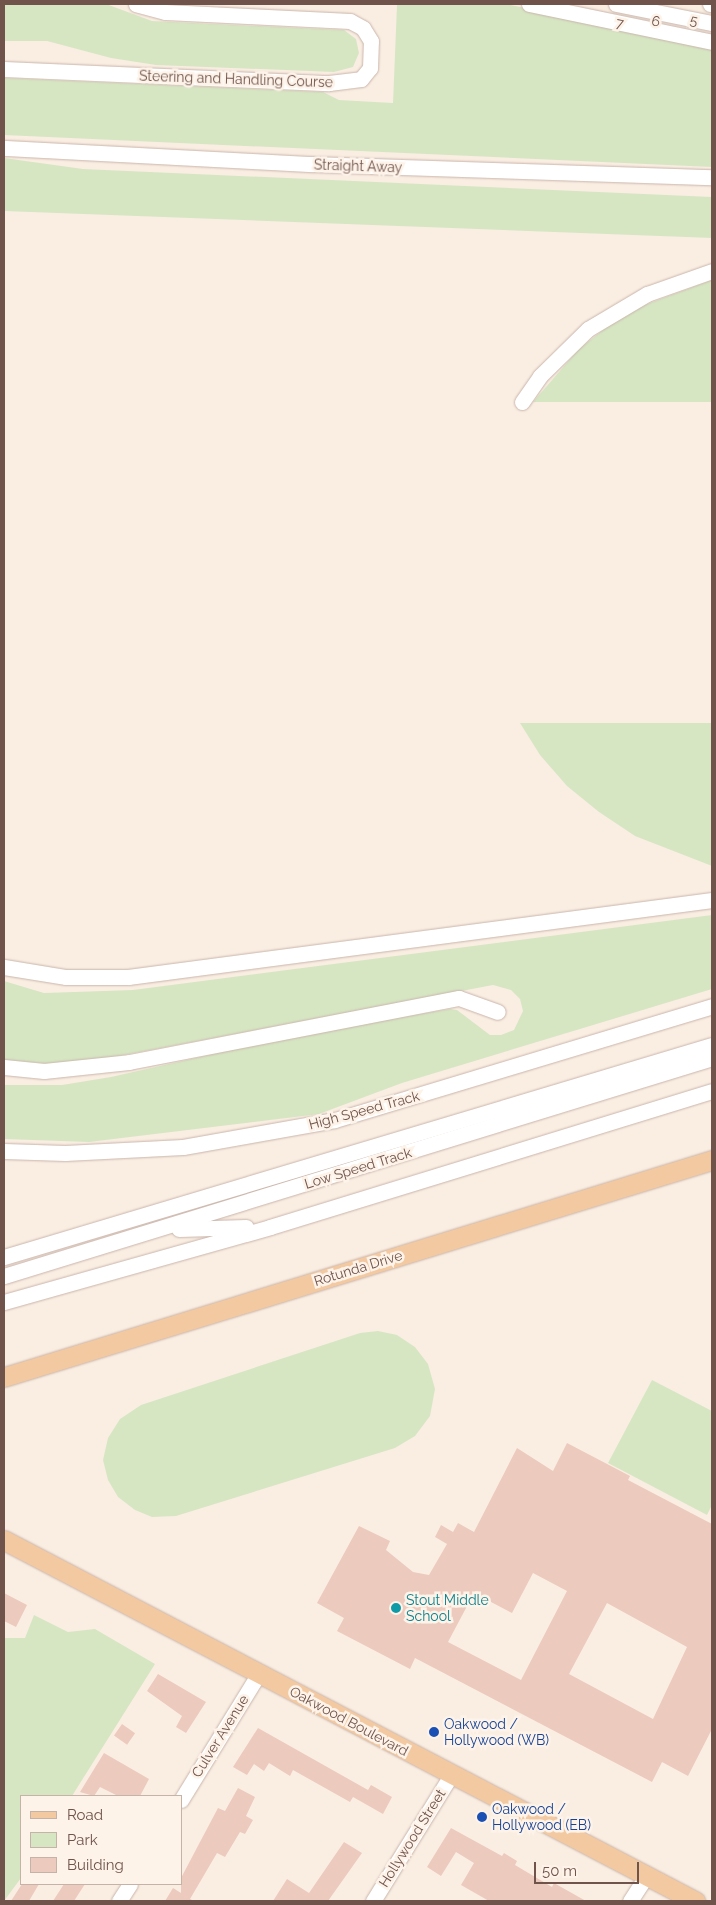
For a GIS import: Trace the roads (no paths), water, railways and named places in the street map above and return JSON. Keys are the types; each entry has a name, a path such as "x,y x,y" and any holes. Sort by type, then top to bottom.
{"main road":[{"name":"Rotunda Drive","path":"4,1377 712,1160"},
{"name":"Oakwood Boulevard","path":"4,1540 450,1775 695,1901"}],"street":[{"name":"Steering and Handling Course","path":"4,69 329,83 360,78 370,68 371,40 363,28 350,21 165,12 136,4"},
{"name":"7","path":"528,4 712,42"},
{"name":"6","path":"570,4 712,33"},
{"name":"5","path":"616,4 712,24"},
{"path":"662,4 712,14"},
{"name":"Straight Away","path":"4,148 311,164 712,177"},
{"path":"522,402 540,376 588,329 647,294 712,270"},
{"path":"4,967 66,977 128,977 712,900"},
{"path":"4,1067 44,1071 129,1062 459,998 498,1012"},
{"name":"High Speed Track","path":"4,1151 65,1153 183,1147 335,1120 712,1006"},
{"path":"4,1257 712,1044"},
{"name":"Low Speed Track","path":"4,1276 160,1230 712,1058"},
{"path":"4,1302 270,1227 712,1091"},
{"path":"160,1230 270,1227"},
{"name":"Culver Avenue","path":"182,1798 259,1673"},
{"name":"Hollywood Street","path":"373,1901 450,1775"},
{"path":"630,1901 646,1876"},
{"path":"119,1901 129,1885"}],"place":[{"name":"Stout Middle School","path":"396,1608"},
{"name":"Oakwood / Hollywood (WB)","path":"434,1732"},
{"name":"Oakwood / Hollywood (EB)","path":"482,1817"}]}
